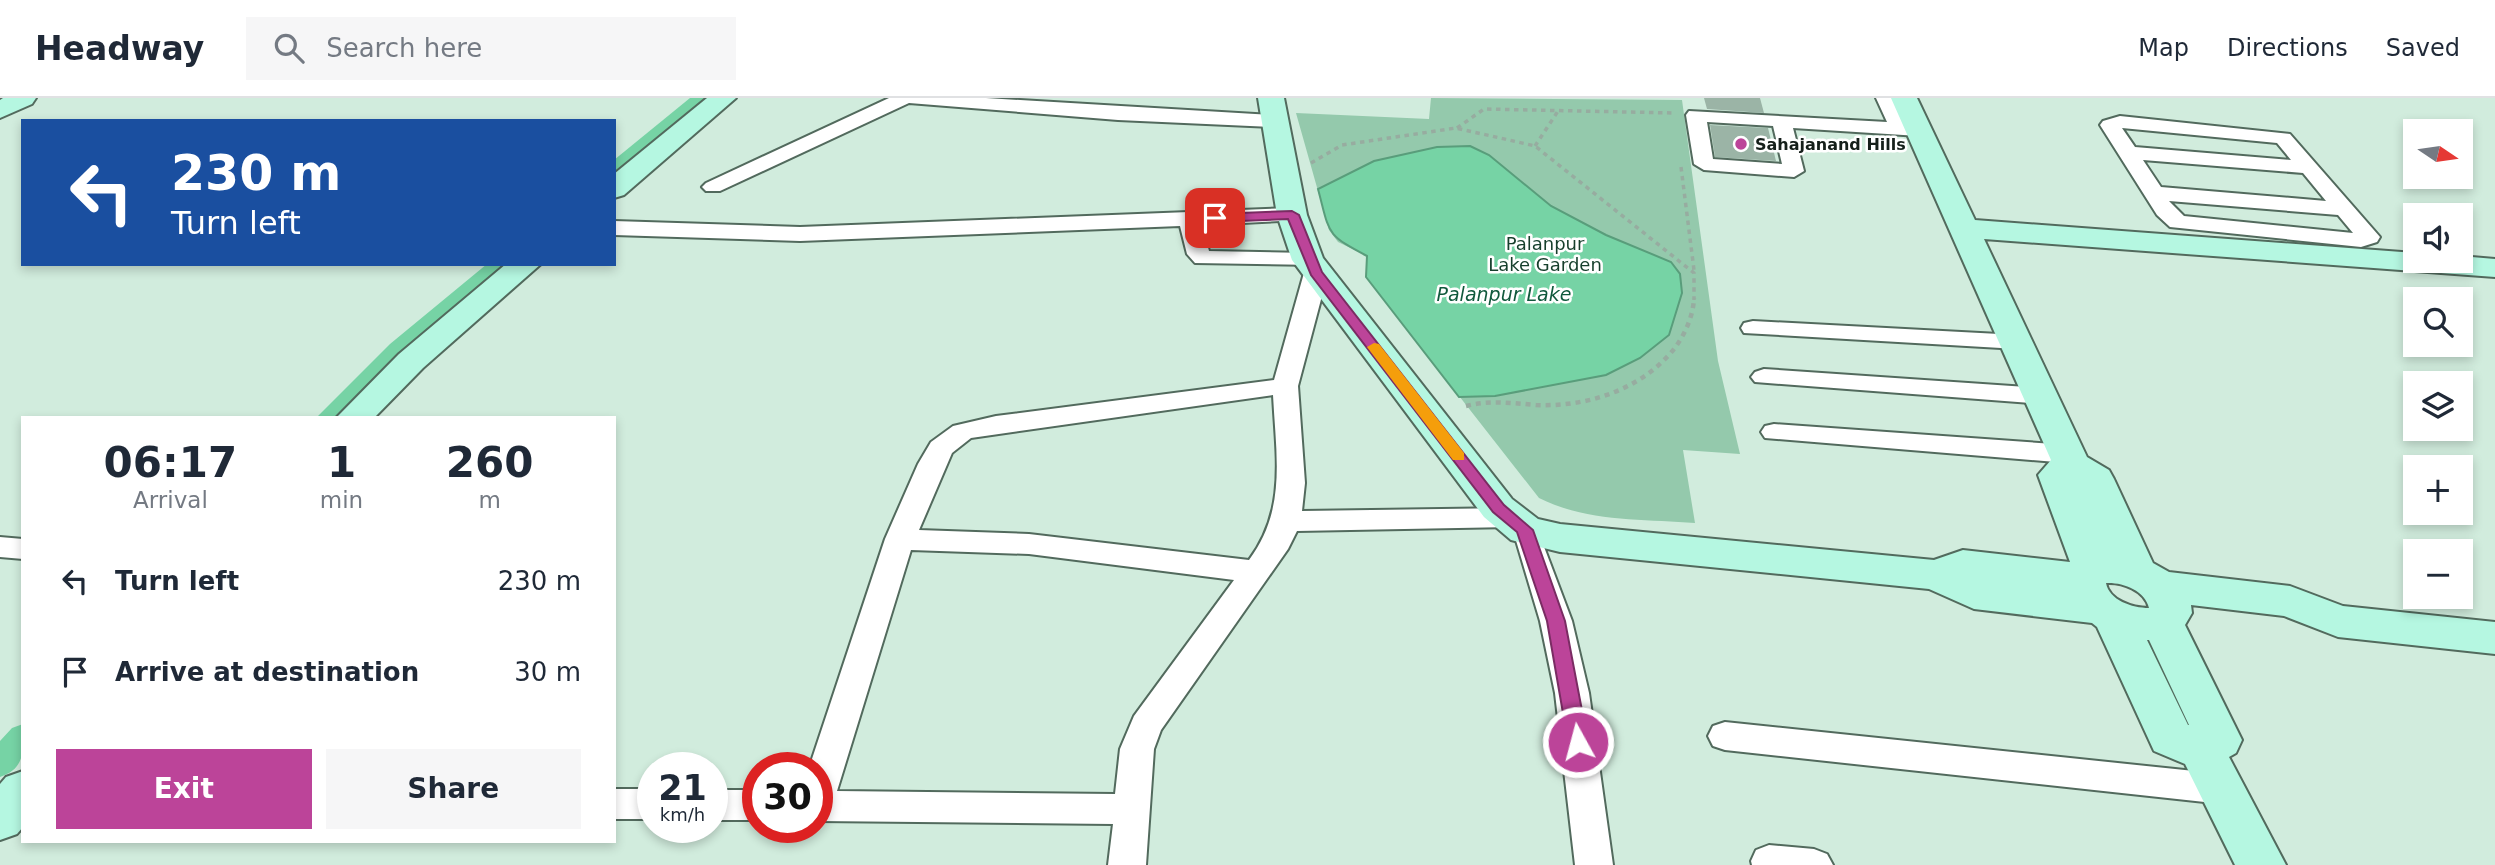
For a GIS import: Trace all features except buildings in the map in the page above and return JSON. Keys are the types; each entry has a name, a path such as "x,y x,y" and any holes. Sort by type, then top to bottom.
{"street":[{"path":"0,110 23,98"},
{"path":"616,187 723,98"},
{"path":"713,187 904,98"},
{"path":"912,98 1273,109 1292,215 1312,266 1499,508 1518,524 1556,621 1569,681 1594,865"},
{"path":"1694,98 1696,106 1908,117"},
{"path":"1885,98 1908,117 1964,228 2070,459 2095,479 2157,599 2219,740 2213,770"},
{"path":"1781,121 1794,171 1704,164 1696,115 1781,121 1908,117"},
{"path":"1964,228 2256,240 2361,240 2369,237 2288,140 2278,135 2172,126 2111,123 2168,215 2178,222 2256,240 2495,268"},
{"path":"2172,126 2256,240"},
{"path":"2128,153 2311,168"},
{"path":"2255,163 2287,204"},
{"path":"2153,192 2347,209"},
{"path":"616,228 800,234 1292,215"},
{"path":"1189,219 1198,254 1203,258 1312,266"},
{"path":"356,416 411,361 523,266"},
{"path":"1127,865 1137,749 1146,724 1278,541 1286,521 1291,483 1285,386 1312,266"},
{"path":"1754,328 2018,342"},
{"path":"1764,377 2043,396"},
{"path":"831,752 900,539 932,464 942,448 962,432 996,424 1285,386"},
{"path":"1774,432 2070,459"},
{"path":"2070,459 2057,475 2099,594 2171,738 2213,770 2261,865"},
{"path":"1286,521 1518,524 1560,538 1937,575 1974,594 2099,594 2140,625 2157,599"},
{"path":"900,539 1029,544 1256,572"},
{"path":"0,547 21,549"},
{"path":"2099,594 2113,568 2157,599 2308,630 2338,621 2495,638"},
{"path":"1725,737 2213,770"},
{"path":"616,804 637,804"},
{"path":"833,806 1131,808"},
{"path":"1769,861 1814,865"}],"path":[{"path":"1457,128 1484,109 1674,111 1676,124"},
{"path":"1535,146 1559,110"},
{"path":"1311,163 1342,145 1457,128 1535,146 1694,273"},
{"path":"1466,406 1489,399 1547,405 1618,393 1643,380 1674,353 1695,305 1694,273 1681,165"}],"green space":[{"name":"Palanpur Lake Garden","path":"1431,98 1682,100 1718,361 1740,454 1683,450 1695,523 1595,515 1557,506 1539,498 1366,277 1367,256 1338,242 1329,230 1296,113 1429,119"}],"water":[{"name":"Palanpur Lake","path":"1470,146 1489,155 1551,206 1606,235 1671,262 1680,274 1682,293 1669,335 1640,358 1606,375 1495,396 1459,397 1366,277 1367,256 1343,243 1331,231 1318,189 1374,161 1437,147"}],"waterway":[{"path":"616,168 701,98"},
{"path":"330,416 398,349 498,266"},
{"path":"0,764 21,739"}],"slow traffic":[{"path":"1374,347 1458,456"}],"place":[{"name":"Sahajanand Hills","path":"1741,144"}],"route":[{"path":"1215,218 1292,215 1308,260 1316,273 1499,508 1525,530 1556,621 1572,693 1578,742"}]}
